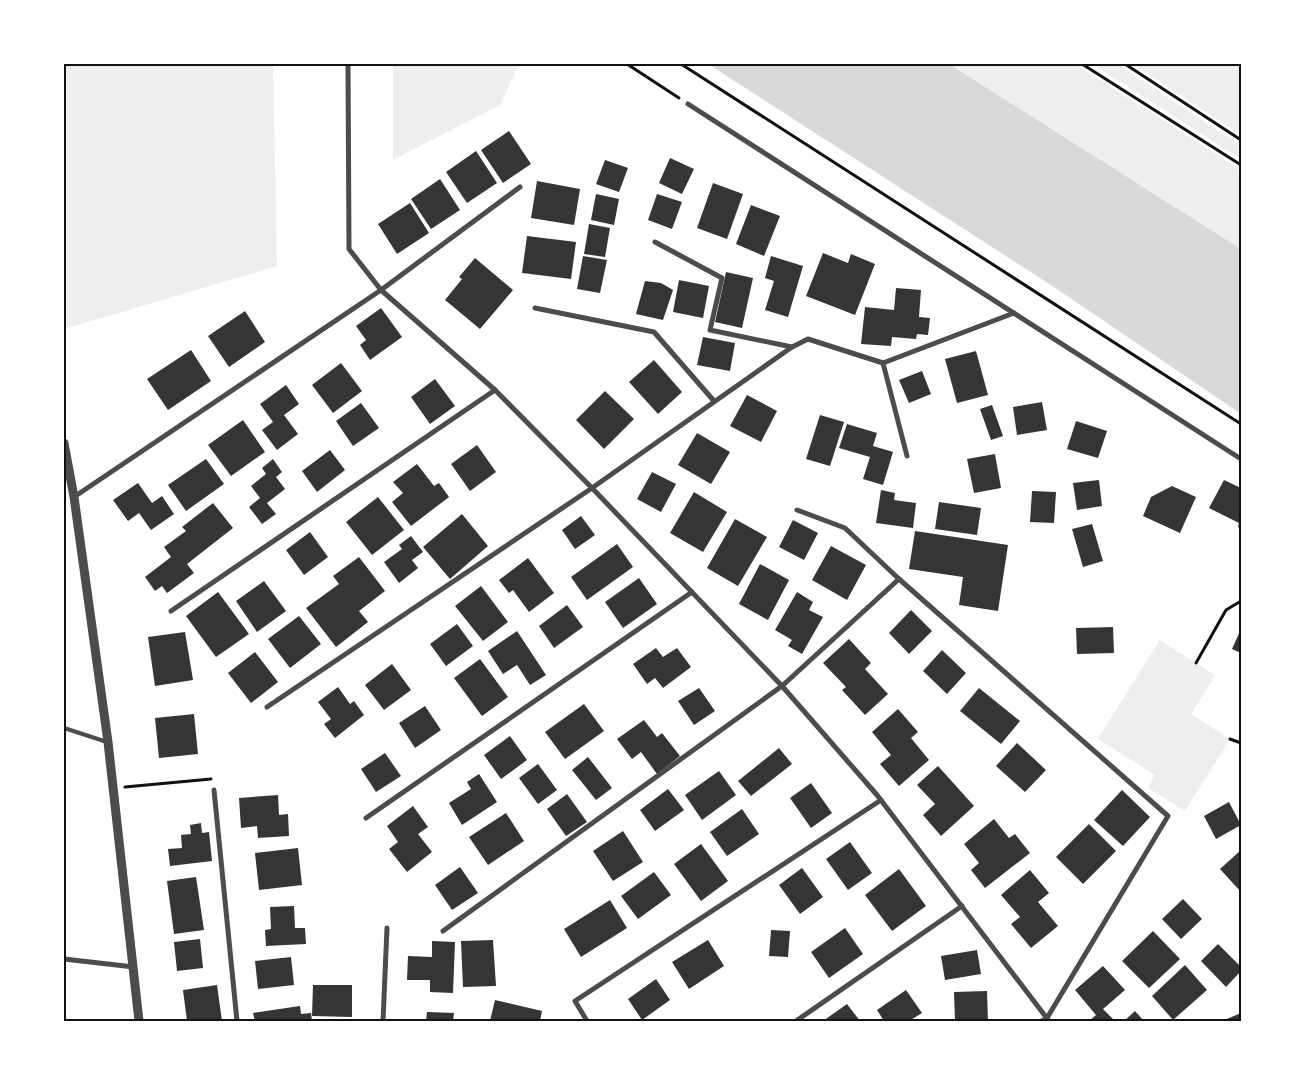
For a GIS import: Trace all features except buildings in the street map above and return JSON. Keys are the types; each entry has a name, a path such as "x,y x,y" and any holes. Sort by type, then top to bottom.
{"street":[{"path":"348,64 349,249 381,290 495,390 782,686 881,800 1046,1020 1168,816 899,579 845,528 797,510"},
{"path":"688,104 1241,459"},
{"path":"74,497 381,290 520,187"},
{"path":"655,242 722,278 710,330 792,347"},
{"path":"535,308 654,332 714,401"},
{"path":"267,707 592,488 792,347 808,339 883,362 1014,313"},
{"path":"883,362 907,456"},
{"path":"171,610 495,390"},
{"path":"64,443 74,497 108,742 140,1021"},
{"path":"443,931 782,686 899,579"},
{"path":"366,818 692,592"},
{"path":"214,790 237,1021"},
{"path":"588,1021 575,1001 881,800"},
{"path":"796,1021 962,906"},
{"path":"383,1021 387,928"},
{"path":"64,960 134,967"}],"lane":[{"path":"64,728 108,742"}],"path":[{"path":"627,64 688,104"},
{"path":"681,64 1241,424"},
{"path":"1082,64 1241,165"},
{"path":"1125,64 1241,140"},
{"path":"1196,663 1226,610 1241,601"},
{"path":"1230,739 1241,743"},
{"path":"142,785 213,779 214,790"}],"shaded area":[{"path":"64,64 273,64 277,266 64,329"},
{"path":"393,64 519,64 500,105 393,160"},
{"path":"708,64 949,64 1241,249 1241,414 1057,289"},
{"path":"949,64 1075,64 1241,170 1241,249"},
{"path":"1092,64 1118,64 1241,146 1241,159"},
{"path":"1133,64 1241,64 1241,135"},
{"path":"1160,640 1215,675 1191,714 1230,739 1185,811 1148,788 1155,775 1098,739"}]}
